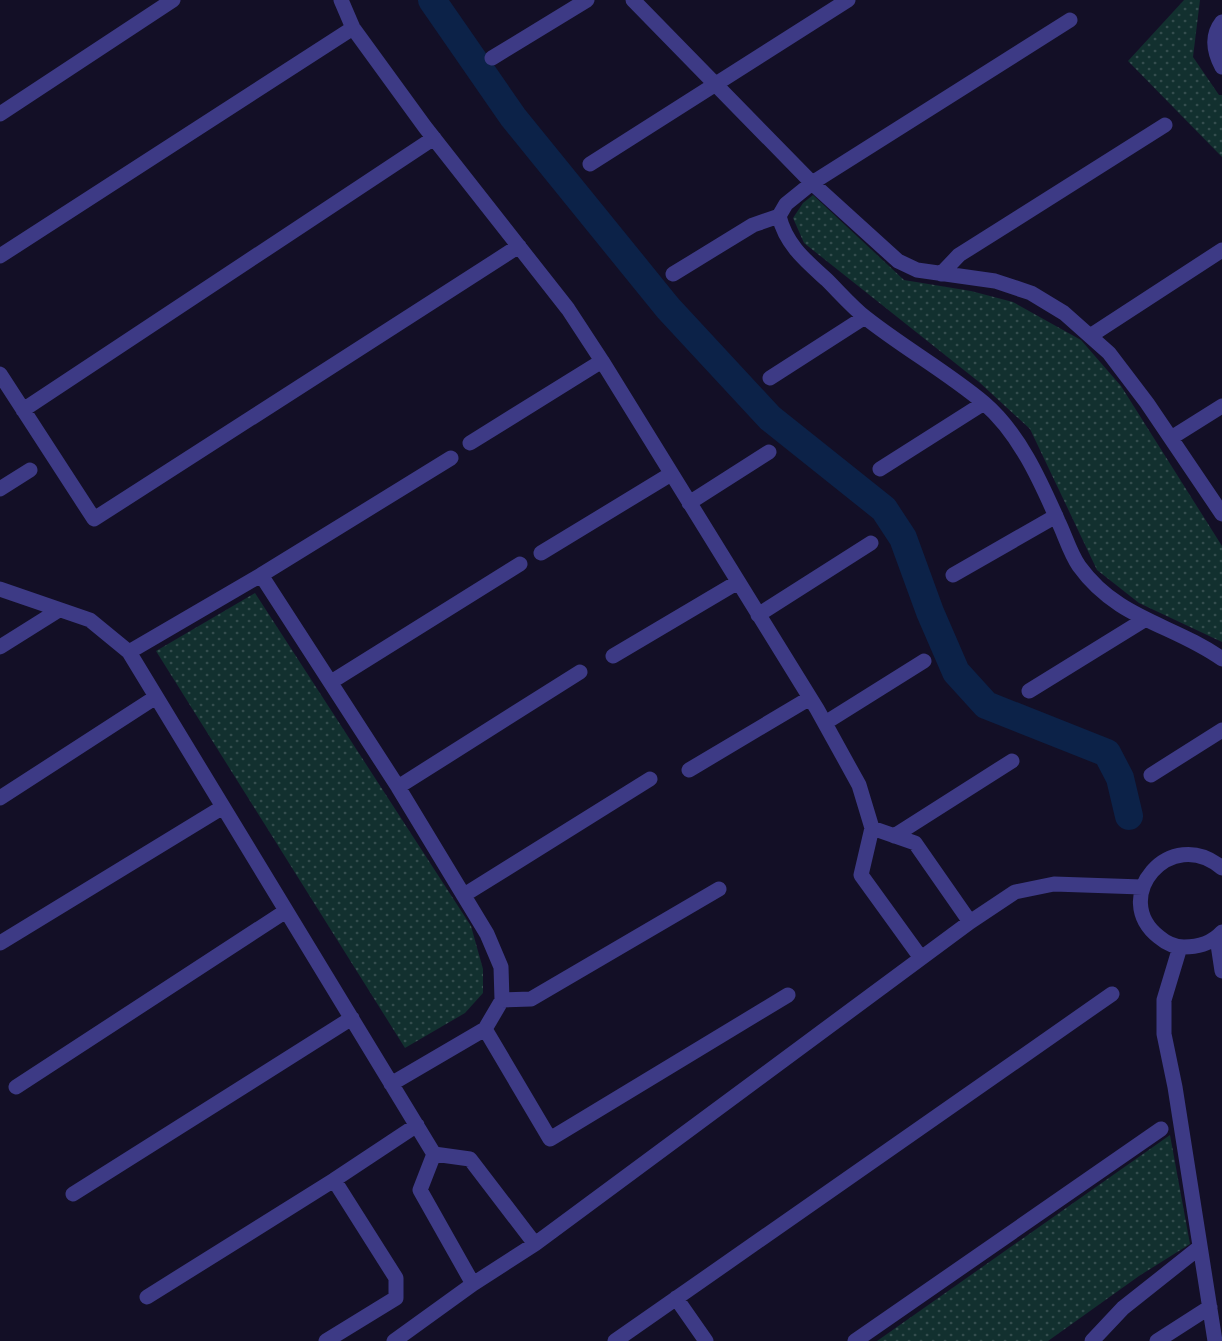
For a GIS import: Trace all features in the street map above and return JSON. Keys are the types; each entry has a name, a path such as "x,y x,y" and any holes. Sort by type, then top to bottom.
{"street":[{"path":"0,114 173,0"},
{"path":"341,0 353,28 434,138 568,309 810,698 859,786 872,828 861,875 921,958"},
{"path":"492,58 587,0"},
{"path":"633,0 813,183 898,261 917,270 995,281 1031,293 1064,313 1109,353 1147,403 1222,514"},
{"path":"590,164 848,0"},
{"path":"674,274 753,225 779,216 786,204 813,183 1070,20"},
{"path":"1222,22 1218,27 1214,42 1216,56 1222,67"},
{"path":"0,256 353,28"},
{"path":"941,274 959,255 1165,125"},
{"path":"23,410 434,138"},
{"path":"779,216 783,231 793,248 865,317 984,403 1004,423 1020,445 1078,565 1090,579 1115,603 1144,621 1205,647 1222,659"},
{"path":"0,374 94,519 519,246"},
{"path":"1090,336 1222,250"},
{"path":"770,378 865,317"},
{"path":"470,443 602,361"},
{"path":"880,469 984,403"},
{"path":"1171,438 1222,406"},
{"path":"689,503 769,452"},
{"path":"129,652 261,575 451,458"},
{"path":"0,489 30,470"},
{"path":"541,553 671,474"},
{"path":"953,575 1056,516"},
{"path":"758,615 871,543"},
{"path":"331,682 520,564"},
{"path":"261,575 398,787 487,934 501,967 502,1000 485,1029 392,1084"},
{"path":"613,656 738,582"},
{"path":"0,589 90,620 129,652 434,1154"},
{"path":"0,647 59,610"},
{"path":"1029,691 1144,621"},
{"path":"825,723 924,661"},
{"path":"398,787 580,672"},
{"path":"0,798 156,697"},
{"path":"689,770 810,698"},
{"path":"1151,775 1222,730"},
{"path":"894,836 1012,761"},
{"path":"464,895 650,779"},
{"path":"0,943 223,807"},
{"path":"872,828 915,843 970,922"},
{"path":"1222,868 1200,855 1186,853 1172,856 1159,863 1149,874 1142,887 1141,907 1148,926 1162,940 1180,947 1199,946 1219,935 1222,971"},
{"path":"393,1341 473,1284 535,1244 970,922 1015,892 1054,884 1142,887"},
{"path":"502,1000 531,999 719,889"},
{"path":"16,1087 286,911"},
{"path":"1180,947 1164,1000 1164,1034 1215,1341"},
{"path":"615,1341 1112,994"},
{"path":"485,1029 550,1139 788,995"},
{"path":"73,1194 352,1018"},
{"path":"147,1297 417,1125"},
{"path":"855,1341 1161,1129"},
{"path":"434,1154 470,1160 535,1244"},
{"path":"434,1154 420,1190 473,1284"},
{"path":"326,1341 396,1298 396,1278 334,1180"},
{"path":"1092,1341 1123,1308 1200,1248"},
{"path":"676,1298 706,1341"},
{"path":"1157,1341 1210,1307"}],"green space":[{"path":"1184,0 1200,0 1193,57 1219,95 1222,95 1222,157 1128,61"},
{"path":"813,195 904,280 971,291 1013,302 1081,340 1121,386 1222,546 1222,642 1139,603 1097,570 1030,429 979,382 804,243 793,218 803,203"},
{"path":"255,593 471,926 483,969 483,993 465,1013 405,1048 156,651"},
{"path":"1170,1135 1190,1244 1139,1276 1048,1341 877,1341"}],"waterway":[{"path":"432,0 513,117 668,308 770,418 884,509 903,538 930,612 956,672 986,705 1107,753 1120,778 1129,816"}]}
